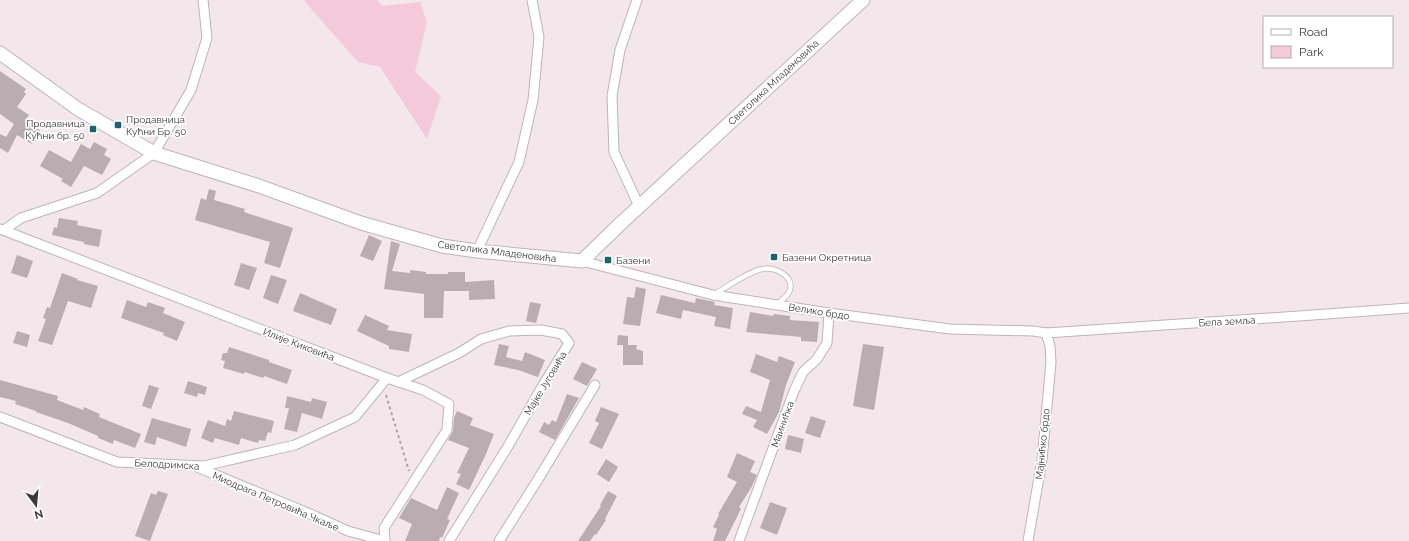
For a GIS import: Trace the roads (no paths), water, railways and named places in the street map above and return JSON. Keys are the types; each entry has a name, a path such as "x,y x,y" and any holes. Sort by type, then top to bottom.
{"street":[{"path":"154,153 191,90 207,38 203,0"},
{"path":"477,251 519,162 533,100 539,37 532,0"},
{"path":"637,0 620,50 612,96 614,152 639,206"},
{"name":"Светолика Младеновића","path":"0,53 78,109 154,153 259,186 361,223 442,246 477,251 582,261 858,1"},
{"name":"Илије Киковића","path":"2,230 21,218 97,193 154,153"},
{"name":"Илије Киковића","path":"2,230 384,381 398,382 423,390 449,404 447,430 412,482 384,528 385,541"},
{"name":"Велико брдо","path":"582,261 713,295 776,305 950,329 1033,331 1046,333"},
{"name":"Бела земља","path":"1046,333 1409,308"},
{"name":"Маинићка","path":"739,541 794,391 803,372 817,359 827,343 828,313"},
{"name":"Мајке Југовића","path":"398,382 459,353 481,339 509,331 541,330 562,334 569,343 507,448 449,541"},
{"name":"Мајнићко брдо","path":"1028,541 1042,460 1051,362 1050,346 1046,333"},
{"name":"Белодримска","path":"0,417 118,462 204,466 295,445 355,417 384,381"},
{"path":"499,541 595,385"},
{"name":"Миодрага Петровића Чкаље","path":"192,465 348,531 385,541"}],"lane":[{"path":"713,295 751,273 762,269 771,269 783,273 790,283 790,290 776,305"}],"place":[{"name":"Продавница Кућни Бр. 50","path":"118,125"},
{"name":"Продавница Кућни бр. 50","path":"93,129"},
{"name":"Базени Окретница","path":"774,257"},
{"name":"Базени","path":"608,260"}]}
